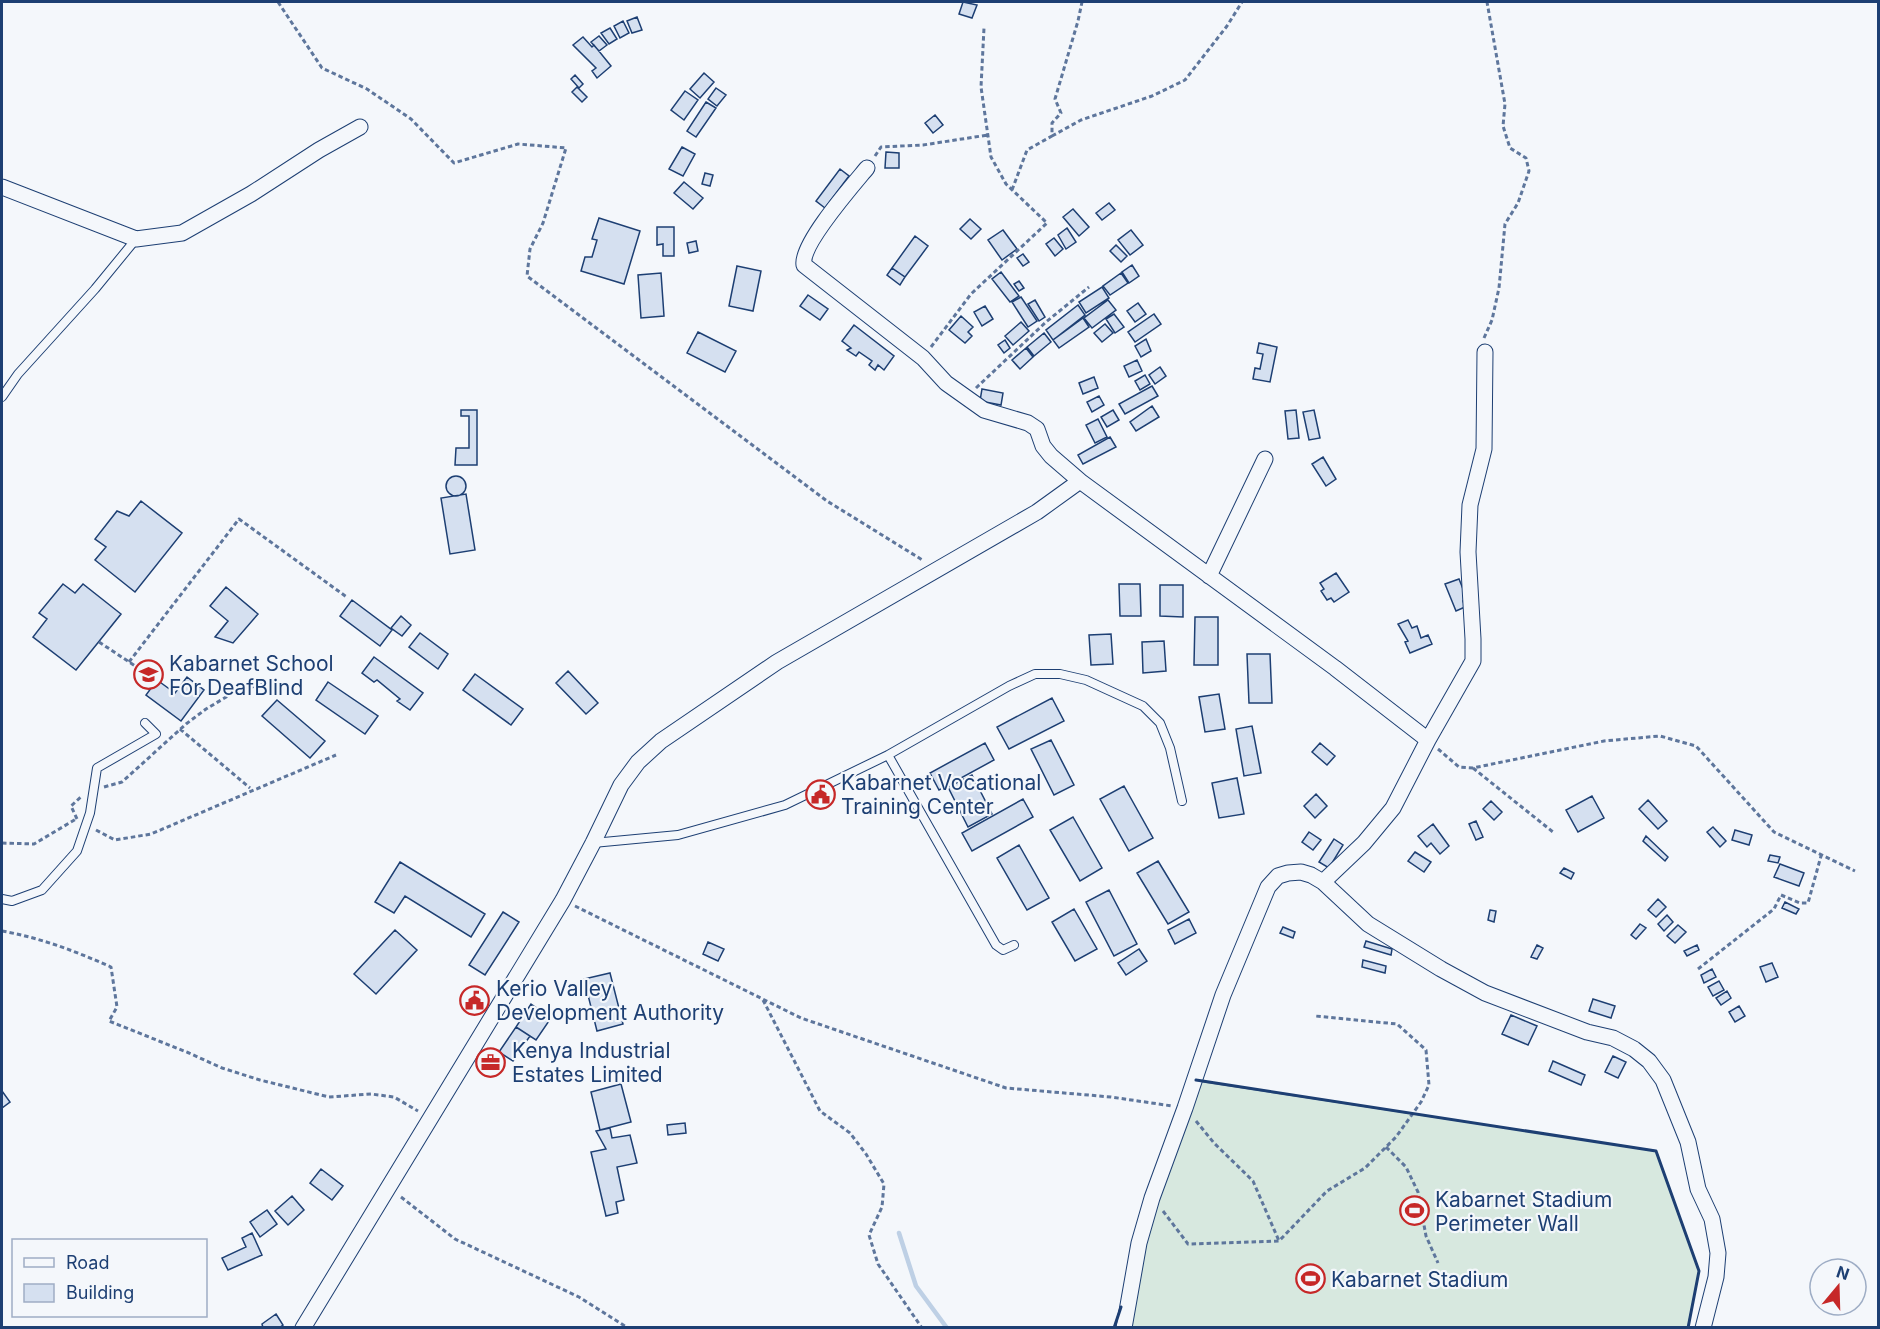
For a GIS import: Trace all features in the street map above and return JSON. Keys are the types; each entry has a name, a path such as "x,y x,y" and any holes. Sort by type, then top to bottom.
{"street":[{"path":"2,187 136,239 182,233 251,195 319,150 360,128"},
{"path":"867,168 814,235 805,253 804,265 922,358 946,382 984,410 1028,423 1037,429 1043,446 1051,456 1080,481 1335,668 1428,740"},
{"path":"1323,882 1364,843 1394,808 1428,740 1473,661 1468,552 1470,506 1484,449 1485,352"},
{"path":"1209,576 1265,459"},
{"path":"303,1328 387,1186 563,900 594,843 621,785 638,762 661,741 777,662 1037,512 1080,481"},
{"path":"1124,1328 1139,1243 1152,1198 1223,995 1268,886 1278,876 1301,872 1323,882 1368,924 1449,974 1485,993 1587,1032 1613,1038 1634,1049 1649,1061 1663,1080 1688,1142 1698,1189 1712,1219 1718,1253 1716,1276 1703,1328"}],"lane":[{"path":"2,397 18,374 95,289 136,239"},
{"path":"594,843 678,835 785,805 888,755 1009,686 1035,674 1060,674 1086,680 1143,706 1160,723 1170,748 1182,801"},
{"path":"2,899 12,901 42,890 77,851 90,813 97,768 156,734 145,723"},
{"path":"888,755 996,945 1003,950 1014,945"}],"path":[{"path":"278,2 322,68 367,89 411,119 454,163 518,144 566,148 543,223 530,249 527,276 827,501 938,569"},
{"path":"1052,136 1052,123 1061,113 1055,99 1082,2"},
{"path":"1012,190 1027,150 1081,120 1152,96 1185,80 1227,26 1242,2"},
{"path":"1485,352 1484,337 1492,320 1498,288 1505,224 1518,203 1529,171 1526,158 1510,148 1503,126 1505,104 1487,2"},
{"path":"922,358 971,294 1047,223 1006,184 991,157 981,87 984,28"},
{"path":"867,168 881,147 923,146 988,135"},
{"path":"966,396 986,380 1046,322 1089,287"},
{"path":"129,662 239,519 348,598"},
{"path":"99,642 152,677"},
{"path":"180,729 250,788"},
{"path":"1428,740 1459,767 1473,768 1605,741 1660,736 1696,746 1774,832 1855,871"},
{"path":"95,829 115,840 151,834 336,755"},
{"path":"1473,768 1553,832"},
{"path":"2,843 34,844 76,819 86,824"},
{"path":"1698,969 1774,909 1781,895 1800,903 1808,903 1821,856"},
{"path":"563,900 801,1018 1006,1088 1111,1097 1185,1108 1214,1143 1253,1182 1279,1241"},
{"path":"2,931 31,936 62,946 111,968 117,1007 109,1021 172,1045 222,1068 260,1080 329,1097 371,1094 394,1097 429,1117"},
{"path":"762,999 820,1111 850,1133 884,1184 882,1207 869,1235 878,1264 922,1328"},
{"path":"1152,1198 1188,1244 1279,1241 1327,1191 1365,1168 1386,1147 1421,1102 1429,1085 1426,1050 1397,1024 1315,1016"},
{"path":"1386,1147 1406,1167 1418,1192 1426,1236 1438,1263"},
{"path":"387,1186 456,1239 579,1297 628,1328"}],"shaded area":[{"name":"Kabarnet Stadium Perimeter Wall","path":"1192,1080 1656,1151 1699,1271 1688,1327 1114,1328"}],"building":[{"path":"963,2 977,5 972,18 959,14"},
{"path":"637,17 642,30 632,33 627,21"},
{"path":"623,21 629,33 620,38 614,26"},
{"path":"610,28 617,39 609,44 601,33"},
{"path":"599,36 607,45 599,51 591,42"},
{"path":"583,37 592,47 594,45 611,66 597,78 592,71 596,68 573,45"},
{"path":"704,73 714,82 700,98 690,89"},
{"path":"575,75 583,84 579,88 571,79"},
{"path":"577,87 587,97 582,102 572,92"},
{"path":"716,88 726,95 717,106 708,99"},
{"path":"685,91 698,100 684,120 671,110"},
{"path":"706,102 716,108 696,137 687,131"},
{"path":"935,115 943,125 933,133 925,123"},
{"path":"682,147 695,154 683,176 669,169"},
{"path":"886,152 899,153 899,168 885,168"},
{"path":"840,169 849,176 825,208 816,201"},
{"path":"705,173 713,175 710,186 702,184"},
{"path":"684,182 703,198 693,209 674,193"},
{"path":"1109,203 1115,210 1102,220 1096,213"},
{"path":"1073,209 1089,227 1079,236 1063,217"},
{"path":"599,218 640,231 624,284 581,271 585,257 592,257 597,240 592,239"},
{"path":"970,219 981,229 971,239 960,229"},
{"path":"657,227 674,227 674,256 663,256 663,244 657,245"},
{"path":"1067,228 1076,242 1066,249 1058,235"},
{"path":"1003,230 1017,249 1002,260 988,240"},
{"path":"1131,230 1143,245 1130,255 1118,240"},
{"path":"915,236 928,246 905,277 892,268"},
{"path":"1054,238 1063,249 1055,256 1046,244"},
{"path":"696,241 698,251 689,253 687,243"},
{"path":"1116,245 1127,256 1121,262 1110,251"},
{"path":"1023,254 1029,262 1023,266 1017,258"},
{"path":"1132,265 1139,276 1129,283 1122,272"},
{"path":"737,266 761,271 753,311 729,306"},
{"path":"892,268 905,277 900,285 887,275"},
{"path":"1001,272 1019,296 1010,302 992,279"},
{"path":"661,273 664,316 641,318 638,275"},
{"path":"1121,273 1128,283 1110,295 1103,286"},
{"path":"1019,281 1024,288 1019,291 1014,284"},
{"path":"1102,287 1109,298 1086,313 1079,302"},
{"path":"808,295 828,309 820,320 800,306"},
{"path":"1021,297 1037,321 1028,327 1012,302"},
{"path":"1035,300 1045,317 1039,321 1028,304"},
{"path":"1108,300 1116,310 1092,328 1084,318"},
{"path":"1138,303 1146,314 1135,322 1127,311"},
{"path":"1078,305 1085,315 1053,340 1046,330"},
{"path":"985,306 993,319 982,326 974,312"},
{"path":"1114,314 1124,327 1115,333 1106,319"},
{"path":"1154,314 1161,324 1135,342 1128,332"},
{"path":"961,316 973,327 968,332 972,336 965,343 949,330"},
{"path":"1083,318 1089,327 1059,348 1053,340"},
{"path":"1021,322 1029,331 1013,345 1005,336"},
{"path":"1105,324 1113,333 1102,342 1094,333"},
{"path":"854,325 894,356 884,370 878,365 875,370 869,365 872,361 859,352 856,356 847,350 851,348 842,341"},
{"path":"698,332 736,351 725,372 687,353"},
{"path":"1044,333 1051,342 1034,356 1027,347"},
{"path":"1146,339 1151,351 1141,357 1135,346"},
{"path":"1005,340 1010,348 1004,353 998,345"},
{"path":"1259,343 1277,347 1270,382 1253,379 1255,368 1260,369 1263,354 1257,353"},
{"path":"1026,348 1033,357 1020,369 1012,360"},
{"path":"1137,360 1142,371 1129,377 1124,366"},
{"path":"1160,367 1166,376 1155,384 1149,375"},
{"path":"1145,375 1150,384 1140,390 1135,381"},
{"path":"1094,377 1098,388 1083,394 1079,383"},
{"path":"1152,386 1158,396 1125,414 1119,404"},
{"path":"982,389 1003,393 1001,405 980,401"},
{"path":"1099,396 1104,405 1092,412 1087,402"},
{"path":"1152,406 1159,417 1136,431 1130,422"},
{"path":"461,410 477,410 477,465 455,465 456,448 469,448 469,416 461,416"},
{"path":"1113,410 1119,420 1107,427 1101,417"},
{"path":"1296,410 1299,438 1288,439 1285,411"},
{"path":"1314,410 1320,438 1309,440 1303,412"},
{"path":"1098,419 1107,437 1095,443 1086,425"},
{"path":"1110,437 1116,447 1083,464 1078,455"},
{"path":"1323,457 1336,479 1326,486 1312,464"},
{"path":"456,476 463,479 466,486 463,493 456,496 449,493 446,486 449,479"},
{"path":"466,494 475,550 450,554 441,498"},
{"path":"141,501 182,533 135,592 95,560 106,547 95,539 117,511 129,516"},
{"path":"1336,573 1349,592 1334,602 1331,598 1327,600 1321,591 1324,589 1320,583"},
{"path":"1459,579 1467,599 1463,601 1465,607 1456,611 1445,584"},
{"path":"63,584 75,593 83,584 121,614 76,670 33,637 47,619 39,613"},
{"path":"1119,584 1140,584 1141,616 1120,616"},
{"path":"1160,585 1183,585 1183,617 1160,616"},
{"path":"226,587 258,614 233,643 215,637 228,621 210,606"},
{"path":"352,600 392,630 380,646 340,616"},
{"path":"401,616 411,625 402,636 391,628"},
{"path":"1195,617 1218,617 1218,665 1194,665"},
{"path":"1408,620 1412,628 1417,626 1421,638 1428,635 1432,644 1410,653 1405,642 1408,641 1398,624"},
{"path":"420,633 448,654 438,669 409,647"},
{"path":"1111,634 1113,664 1091,665 1089,635"},
{"path":"1164,641 1166,671 1143,673 1142,642"},
{"path":"1247,654 1270,654 1272,703 1249,703"},
{"path":"374,657 423,693 410,710 397,701 400,699 377,680 374,682 362,673"},
{"path":"568,671 598,703 586,714 556,683"},
{"path":"475,674 523,709 511,725 463,690"},
{"path":"187,677 204,690 181,721 146,695 157,680 175,693"},
{"path":"328,682 378,716 365,734 316,700"},
{"path":"1219,694 1225,729 1205,732 1199,697"},
{"path":"1052,698 1064,721 1009,749 997,727"},
{"path":"277,700 325,741 310,758 262,716"},
{"path":"1252,726 1261,773 1244,776 1236,729"},
{"path":"1051,740 1074,785 1054,795 1031,749"},
{"path":"985,743 994,760 939,790 930,773"},
{"path":"1320,743 1335,756 1327,765 1312,752"},
{"path":"972,775 992,814 968,827 948,787"},
{"path":"1237,778 1244,814 1219,818 1212,783"},
{"path":"1124,786 1153,838 1129,851 1100,799"},
{"path":"1316,794 1327,806 1315,818 1304,806"},
{"path":"1592,796 1604,818 1578,832 1566,810"},
{"path":"1023,799 1033,817 972,851 962,833"},
{"path":"1648,800 1667,821 1658,829 1639,809"},
{"path":"1491,801 1502,812 1494,820 1483,809"},
{"path":"1073,817 1102,868 1080,881 1050,830"},
{"path":"1476,821 1483,837 1476,840 1469,824"},
{"path":"1433,824 1449,846 1440,854 1431,843 1427,847 1418,836"},
{"path":"1713,827 1726,841 1720,847 1707,832"},
{"path":"1735,830 1752,835 1749,845 1732,840"},
{"path":"1309,832 1321,840 1313,850 1302,842"},
{"path":"1646,836 1668,857 1665,861 1643,841"},
{"path":"1334,839 1343,845 1329,868 1319,862"},
{"path":"1019,845 1049,898 1027,910 997,858"},
{"path":"1415,852 1431,862 1424,872 1408,861"},
{"path":"1770,855 1780,857 1778,863 1768,861"},
{"path":"1158,861 1189,912 1168,924 1137,873"},
{"path":"400,862 485,914 471,937 405,896 394,913 375,902"},
{"path":"1780,864 1804,873 1799,886 1774,877"},
{"path":"1564,868 1574,873 1571,879 1560,873"},
{"path":"1109,890 1137,944 1114,956 1086,902"},
{"path":"1658,899 1666,907 1656,917 1648,910"},
{"path":"1785,902 1799,909 1796,914 1782,908"},
{"path":"1074,909 1097,949 1075,961 1052,922"},
{"path":"1490,910 1496,911 1494,922 1488,920"},
{"path":"503,912 519,922 485,975 469,965"},
{"path":"1667,915 1673,922 1664,931 1658,924"},
{"path":"1189,919 1196,933 1175,944 1168,930"},
{"path":"1640,924 1646,928 1636,939 1631,935"},
{"path":"1678,925 1686,932 1675,943 1667,936"},
{"path":"1283,927 1295,932 1293,938 1280,933"},
{"path":"395,930 417,950 376,994 354,974"},
{"path":"1366,941 1392,949 1391,955 1364,947"},
{"path":"708,942 724,949 718,961 703,954"},
{"path":"1537,945 1543,948 1537,959 1531,957"},
{"path":"1697,945 1699,950 1687,956 1684,951"},
{"path":"1139,949 1147,961 1126,975 1118,963"},
{"path":"1363,960 1386,966 1385,973 1362,967"},
{"path":"1772,963 1778,977 1766,982 1760,967"},
{"path":"1712,969 1716,977 1704,983 1701,975"},
{"path":"610,973 623,1024 597,1031 584,979"},
{"path":"1719,981 1724,990 1713,996 1708,987"},
{"path":"1727,991 1731,998 1721,1005 1716,998"},
{"path":"1593,999 1615,1006 1611,1018 1589,1011"},
{"path":"531,1004 551,1018 536,1040 516,1027"},
{"path":"1739,1006 1745,1016 1735,1022 1729,1012"},
{"path":"1511,1015 1537,1026 1528,1045 1502,1034"},
{"path":"516,1027 530,1036 513,1061 499,1052"},
{"path":"1613,1056 1626,1062 1618,1078 1605,1072"},
{"path":"1553,1061 1585,1075 1581,1085 1549,1071"},
{"path":"621,1084 631,1122 600,1130 591,1092"},
{"path":"2,1091 10,1102 2,1108"},
{"path":"685,1123 686,1133 668,1135 667,1125"},
{"path":"610,1128 612,1138 630,1135 637,1163 617,1167 624,1200 616,1202 618,1213 606,1216 591,1152 606,1149 596,1131"},
{"path":"321,1169 343,1186 332,1200 310,1183"},
{"path":"292,1196 304,1210 288,1225 275,1211"},
{"path":"267,1210 277,1224 260,1237 250,1222"},
{"path":"252,1233 262,1255 228,1270 222,1258 246,1247 242,1238"},
{"path":"276,1314 283,1325 279,1328 263,1328 262,1324"}],"waterway":[{"path":"899,1233 916,1286 947,1328"}],"wall":[{"path":"1196,1080 1656,1151 1699,1271 1688,1328"},
{"path":"1114,1328 1121,1307"}],"place":[{"name":"Kabarnet School For DeafBlind","path":"148,675"},
{"name":"Kabarnet Vocational Training Center","path":"820,794"},
{"name":"Kerio Valley Development Authority","path":"475,1000"},
{"name":"Kenya Industrial Estates Limited","path":"491,1062"},
{"name":"Kabarnet Stadium Perimeter Wall","path":"1414,1211"},
{"name":"Kabarnet Stadium","path":"1310,1279"}]}
